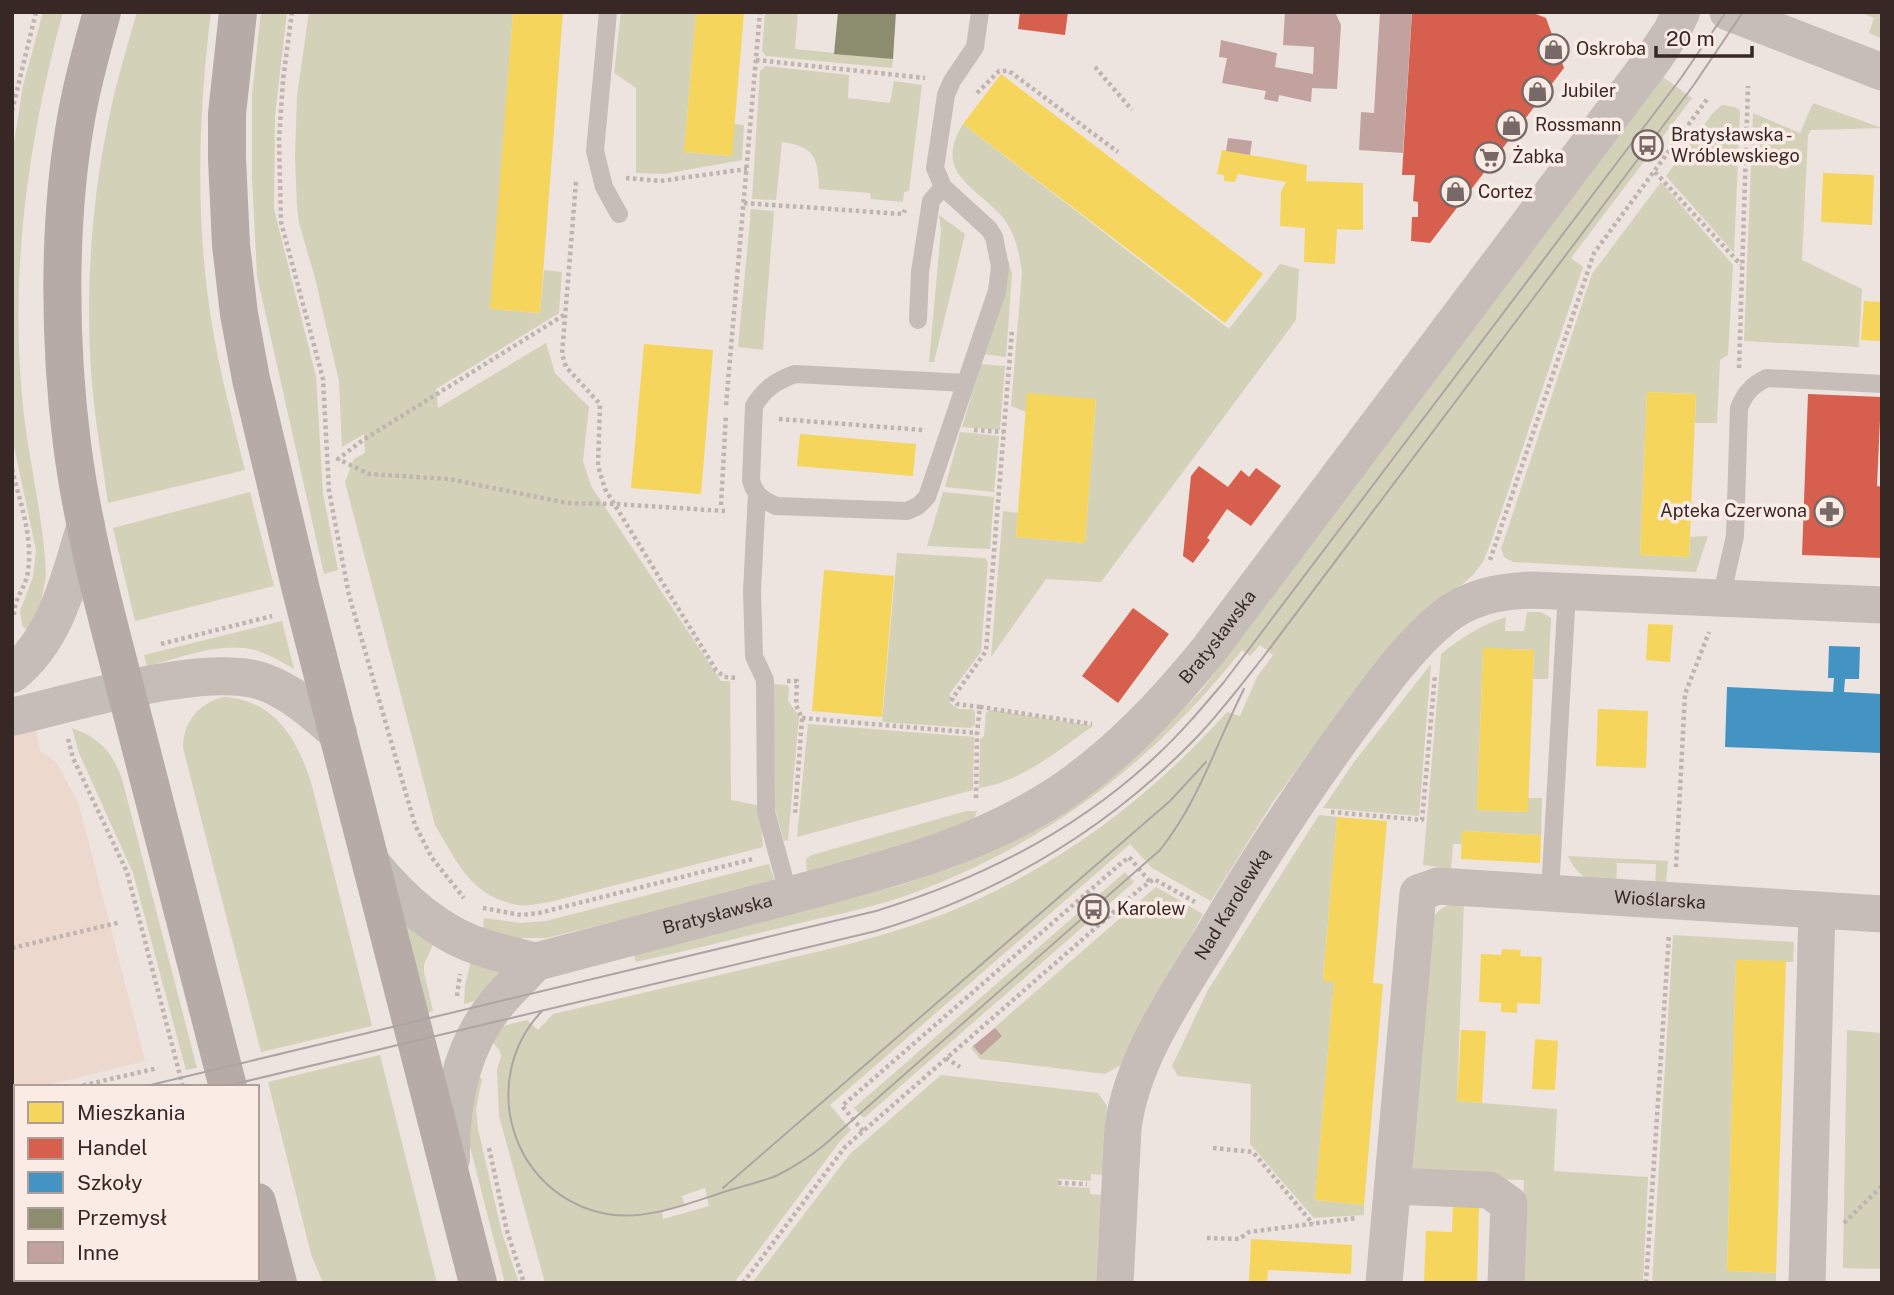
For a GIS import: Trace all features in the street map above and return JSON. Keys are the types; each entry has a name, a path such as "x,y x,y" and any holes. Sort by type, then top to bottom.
{"main road":[{"path":"102,12 86,67 76,122 65,243 66,374 72,444 86,525 226,1082"},
{"path":"238,12 227,114 227,159 231,245 239,314 273,476 478,1283"},
{"path":"259,1210 278,1283"}],"street":[{"name":"Bratysławska","path":"535,962 789,896 948,851 1015,819 1059,794 1090,771 1158,710 1208,652 1654,58 1681,12"},
{"path":"1728,12 1882,72"},
{"path":"12,674 31,655 48,632 58,612 86,525"},
{"path":"1486,583 1511,591 1567,591 1715,614 1882,605"},
{"name":"Nad Karolewką","path":"1115,1283 1123,1128 1128,1097 1139,1068 1171,1007 1281,825 1376,691 1419,640 1486,583"},
{"path":"12,717 202,677 242,676 265,682 287,694 338,733"},
{"path":"371,863 404,900 450,934 471,925 535,962 497,1003 477,1034 460,1075 451,1118 451,1176"},
{"name":"Wioślarska","path":"1393,1186 1418,893 1438,886 1882,914"},
{"path":"1807,1283 1817,910"},
{"path":"1384,1283 1393,1186 1489,1190 1509,1203 1506,1283"}],"lane":[{"path":"608,12 595,151 604,187 619,214"},
{"path":"757,494 776,506 907,511 918,506 927,496 997,291 999,278 999,254 989,229 941,183 935,157 946,95 952,81 975,47 980,12"},
{"path":"918,320 920,272 931,201 941,183"},
{"path":"789,896 766,812 765,680 754,656 751,591 757,494 751,481 754,406 770,385 795,374 966,383"},
{"path":"1715,614 1735,536 1739,408 1743,397 1754,384 1767,378 1882,384"},
{"path":"1550,892 1567,591"}],"path":[{"path":"12,111 36,12"},
{"path":"292,12 279,140 279,208 323,380 329,491 346,579 415,825 471,925 458,983 457,1005 477,1034"},
{"path":"721,505 760,12"},
{"path":"756,60 952,81"},
{"path":"1095,67 1132,110"},
{"path":"1748,86 1738,367 1754,384"},
{"path":"1486,583 1496,545 1594,253 1708,98"},
{"path":"747,169 660,181 576,174 562,354 566,367 600,404 598,466 605,488 716,670 724,677 797,681 796,705 802,718 794,823"},
{"path":"1655,172 1742,266"},
{"path":"744,203 903,214 916,191 941,183"},
{"path":"565,314 363,440 338,459 369,474 449,479 567,503 725,512"},
{"path":"726,416 941,431 950,428 1004,432"},
{"path":"12,469 26,522 30,555 27,577 14,605 15,622"},
{"path":"155,646 281,614"},
{"path":"1676,875 1685,694 1715,614"},
{"path":"1329,812 1422,820 1436,663"},
{"path":"980,707 1094,724"},
{"path":"802,718 977,733 976,799"},
{"path":"67,737 73,758 127,872 182,1085"},
{"path":"471,925 539,913 778,852"},
{"path":"863,1131 842,1106 1119,865 1129,857 1150,882"},
{"path":"743,1283 845,1147 1150,882 1154,879 1224,918"},
{"path":"12,948 121,922"},
{"path":"1646,1283 1669,931"},
{"path":"946,1058 960,1067"},
{"path":"85,1085 158,1068"},
{"path":"487,1140 507,1231 524,1283"},
{"path":"1213,1149 1253,1152 1313,1224"},
{"path":"1058,1183 1094,1184"},
{"path":"1207,1238 1239,1239 1249,1232 1364,1217"}],"shaded area":[{"path":"43,12 63,12 32,154 21,251 19,348 22,396 46,576 41,603 27,631 22,625 20,611 33,577 36,550 12,437 12,155 23,86"},
{"path":"137,12 211,12 201,129 203,247 215,343 245,470 108,503 91,371 89,301 92,232 107,129"},
{"path":"261,12 287,12 275,116 274,209 316,376 323,493 338,570 324,574 257,276 252,177 252,95"},
{"path":"309,12 513,12 491,309 540,313 544,270 562,272 559,313 436,389 438,408 546,343 555,373 589,407 583,461 591,486 721,681 730,681 731,800 760,806 763,847 550,902 522,905 502,901 477,886 467,876 435,825 345,482 354,459 365,453 364,434 342,447 339,381 299,223 295,156 297,96"},
{"path":"621,12 696,12 684,152 731,156 734,124 744,125 742,160 664,174 636,173 636,88 614,73"},
{"path":"765,12 798,12 795,49 893,59 892,68 766,56 762,51"},
{"path":"1859,12 1882,12 1882,39 1869,33 1874,18"},
{"path":"766,66 849,75 848,98 890,103 894,81 922,85 909,191 904,192 903,202 871,199 870,193 819,189 816,162 812,155 802,147 782,142 776,200 752,199 760,71"},
{"path":"1663,77 1692,98 1571,258 1583,267 1483,562 1473,575 1384,654 1353,692 1271,805 1211,901 1152,868 1130,844 830,1105 851,1130 734,1283 545,1283 499,1116 497,1070 501,1057 500,1051 487,1035 490,1029 527,1020 538,1030 553,1014 858,942 923,922 985,896 1024,876 1097,830 1165,774 1227,712 1240,716 1257,677 1273,655 1260,645 1250,656 1242,650 1207,692 1130,767 1045,829 999,855 899,898 848,912 636,962 634,955 901,885 992,851 1145,748 1201,691","holes":["705,1188 709,1206 663,1219 662,1212 685,1206 682,1196"]},
{"path":"1813,103 1882,128 1811,130 1808,135 1802,260 1862,289 1859,347 1744,341 1753,113 1800,133"},
{"path":"1722,105 1735,107 1740,111 1734,253 1666,176 1713,113"},
{"path":"963,124 1229,329 1280,264 1299,269 1296,320 1101,582 1046,579 991,657 1003,511 1018,513 1016,537 1085,543 1096,400 1026,412 1011,406 1021,265 1009,226 968,184 954,165 952,154 955,140"},
{"path":"1661,182 1733,265 1728,355 1720,360 1717,423 1695,423 1696,394 1647,392 1640,555 1689,557 1690,537 1708,536 1696,572 1513,562 1504,557 1501,548 1592,274"},
{"path":"751,209 774,211 763,350 738,347"},
{"path":"939,215 965,234 934,362 929,362 941,231"},
{"path":"1008,261 1012,273 1006,357 983,354 1007,277"},
{"path":"981,364 1005,366 1000,430 962,427"},
{"path":"960,432 999,436 994,492 945,487"},
{"path":"250,492 274,586 135,621 113,528"},
{"path":"943,492 994,497 990,549 927,546"},
{"path":"897,553 985,558 988,562 981,652 950,693 950,703 958,709 973,709 975,712 975,725 970,728 882,722"},
{"path":"1527,612 1541,612 1551,618 1548,679 1533,679 1534,650 1483,649 1477,810 1528,812 1528,798 1542,798 1541,835 1463,831 1462,844 1453,844 1451,869 1423,865 1441,654 1472,632 1506,617 1505,631 1524,631"},
{"path":"282,621 294,669 275,658 242,648 214,649 147,666 144,655"},
{"path":"1431,664 1419,816 1323,808 1354,762"},
{"path":"773,684 787,685 788,701 799,716 788,840 784,841 775,809"},
{"path":"224,697 258,706 271,715 283,726 300,754 312,786 372,1026 261,1052 183,748 186,730 194,715 207,704"},
{"path":"992,710 1093,726 1025,772 979,788 980,739 984,736 986,713"},
{"path":"808,724 974,737 973,790 797,837"},
{"path":"72,728 90,736 104,747 122,779 197,1068 186,1070 133,873 79,753"},
{"path":"36,730 40,751 57,763 79,805 145,1061 48,1085 14,1085 14,1093 12,1093 12,736"},
{"path":"966,811 977,811 975,817 965,824 897,848 807,873 806,859 812,855"},
{"path":"1319,815 1337,817 1323,980 1334,982 1315,1200 1364,1205 1364,1215 1314,1218 1250,1144 1251,1084 1178,1076 1172,1066 1208,990"},
{"path":"1568,856 1668,861 1666,883 1655,890 1656,864 1617,863 1616,889 1582,875"},
{"path":"769,864 775,882 547,938 515,938 483,930 484,918 520,923 546,921"},
{"path":"1125,872 1134,882 864,1118 854,1108"},
{"path":"1156,887 1203,914 1121,1065 1105,1074 980,1059 971,1048"},
{"path":"1464,901 1457,1101 1557,1109 1554,1171 1648,1177 1643,1283 1521,1283 1524,1180 1412,1177 1430,921 1444,907"},
{"path":"408,926 434,943 424,964 433,1011 426,1013 406,928"},
{"path":"1673,935 1794,942 1793,962 1736,960 1727,1271 1776,1273 1776,1283 1652,1283"},
{"path":"471,961 510,969 481,999 464,1004 465,985"},
{"path":"1847,1030 1882,1033 1882,1269 1843,1268"},
{"path":"380,1055 437,1283 323,1283 311,1254 268,1082"},
{"path":"477,1075 482,1079 476,1109 478,1129 502,1233 519,1283 505,1283 468,1139"},
{"path":"941,1075 1098,1093 1107,1106 1104,1175 1091,1174 1091,1181 1059,1179 1058,1186 1090,1188 1090,1194 1102,1195 1098,1283 752,1283 850,1154"},
{"path":"12,1161 14,1281 197,1283 12,1283"}],"building: Mieszkania":[{"path":"513,12 563,12 540,313 490,309"},
{"path":"696,12 744,12 732,156 684,152"},
{"path":"1001,74 1263,274 1225,323 963,124"},
{"path":"1222,150 1307,165 1306,181 1363,183 1363,230 1337,229 1335,264 1304,262 1305,228 1280,226 1281,192 1286,182 1238,174 1235,182 1224,181 1224,175 1217,174"},
{"path":"1823,173 1874,175 1872,225 1821,222"},
{"path":"1864,301 1882,302 1882,341 1861,340"},
{"path":"644,344 713,350 701,494 631,488"},
{"path":"1647,392 1696,394 1689,557 1640,555"},
{"path":"1027,393 1096,399 1085,543 1016,537"},
{"path":"800,434 916,444 913,476 797,466"},
{"path":"824,570 894,576 882,717 812,711"},
{"path":"1648,624 1673,625 1670,662 1646,660"},
{"path":"1483,648 1534,650 1528,812 1477,810"},
{"path":"1598,709 1648,711 1646,768 1596,766"},
{"path":"1337,817 1387,821 1373,983 1383,984 1364,1205 1315,1200 1334,982 1323,981"},
{"path":"1462,831 1541,835 1540,863 1461,859"},
{"path":"1502,949 1521,950 1520,956 1542,957 1540,1004 1517,1003 1517,1013 1501,1012 1501,1003 1479,1002 1481,954 1501,955"},
{"path":"1736,960 1786,961 1776,1273 1727,1271"},
{"path":"1461,1030 1486,1031 1482,1103 1457,1101"},
{"path":"1535,1039 1558,1041 1555,1090 1532,1089"},
{"path":"1453,1205 1479,1206 1477,1283 1424,1283 1426,1231 1452,1232"},
{"path":"1251,1239 1352,1245 1351,1274 1268,1270 1267,1283 1249,1283"}],"building: Handel":[{"path":"1020,12 1068,12 1065,35 1018,29"},
{"path":"1412,12 1531,12 1546,18 1564,68 1430,243 1411,241 1412,217 1418,217 1418,202 1413,201 1415,175 1402,175"},
{"path":"1808,394 1881,397 1877,486 1882,487 1882,558 1802,555"},
{"path":"1199,466 1228,487 1241,470 1249,477 1256,468 1281,486 1251,526 1227,509 1207,538 1210,540 1193,563 1183,556 1191,476"},
{"path":"1133,608 1169,634 1118,703 1082,676"}],"building: Szkoły":[{"path":"1829,646 1860,647 1859,679 1845,679 1844,692 1882,694 1882,753 1725,747 1727,687 1833,692 1834,678 1828,678"}],"building: Przemysł":[{"path":"838,12 896,12 893,59 834,54"}],"building: Inne":[{"path":"1285,12 1335,12 1341,25 1337,89 1312,88 1311,102 1279,95 1278,102 1264,99 1266,91 1222,83 1227,58 1219,57 1221,40 1277,53 1275,67 1313,74 1314,47 1283,45"},
{"path":"1380,12 1412,12 1403,153 1359,150 1361,112 1374,113"},
{"path":"1228,138 1252,141 1250,155 1226,151"},
{"path":"995,1028 1002,1036 981,1055 973,1046"}],"tram line":[{"path":"150,1085 876,911 914,899 988,868 1059,830 1092,808 1125,784 1164,748 1224,682 1681,78 1726,12"},
{"path":"230,1085 876,931 921,916 1007,878 1088,830 1162,771 1196,738 1239,688 1693,86 1743,12"},
{"path":"543,1010 523,1038 511,1068 508,1100 514,1131 527,1160 547,1184 574,1203 622,1216 653,1213 778,1175 823,1146 1160,850 1186,812 1244,689"},
{"path":"723,1188 1170,801 1206,762"}],"place":[{"name":"Oskroba","path":"1553,49"},
{"name":"Jubiler","path":"1538,91"},
{"name":"Rossmann","path":"1512,125"},
{"name":"Bratysławska - Wróblewskiego","path":"1648,145"},
{"name":"Żabka","path":"1489,157"},
{"name":"Cortez","path":"1455,192"},
{"name":"Apteka Czerwona","path":"1830,511"},
{"name":"Karolew","path":"1094,909"}]}
